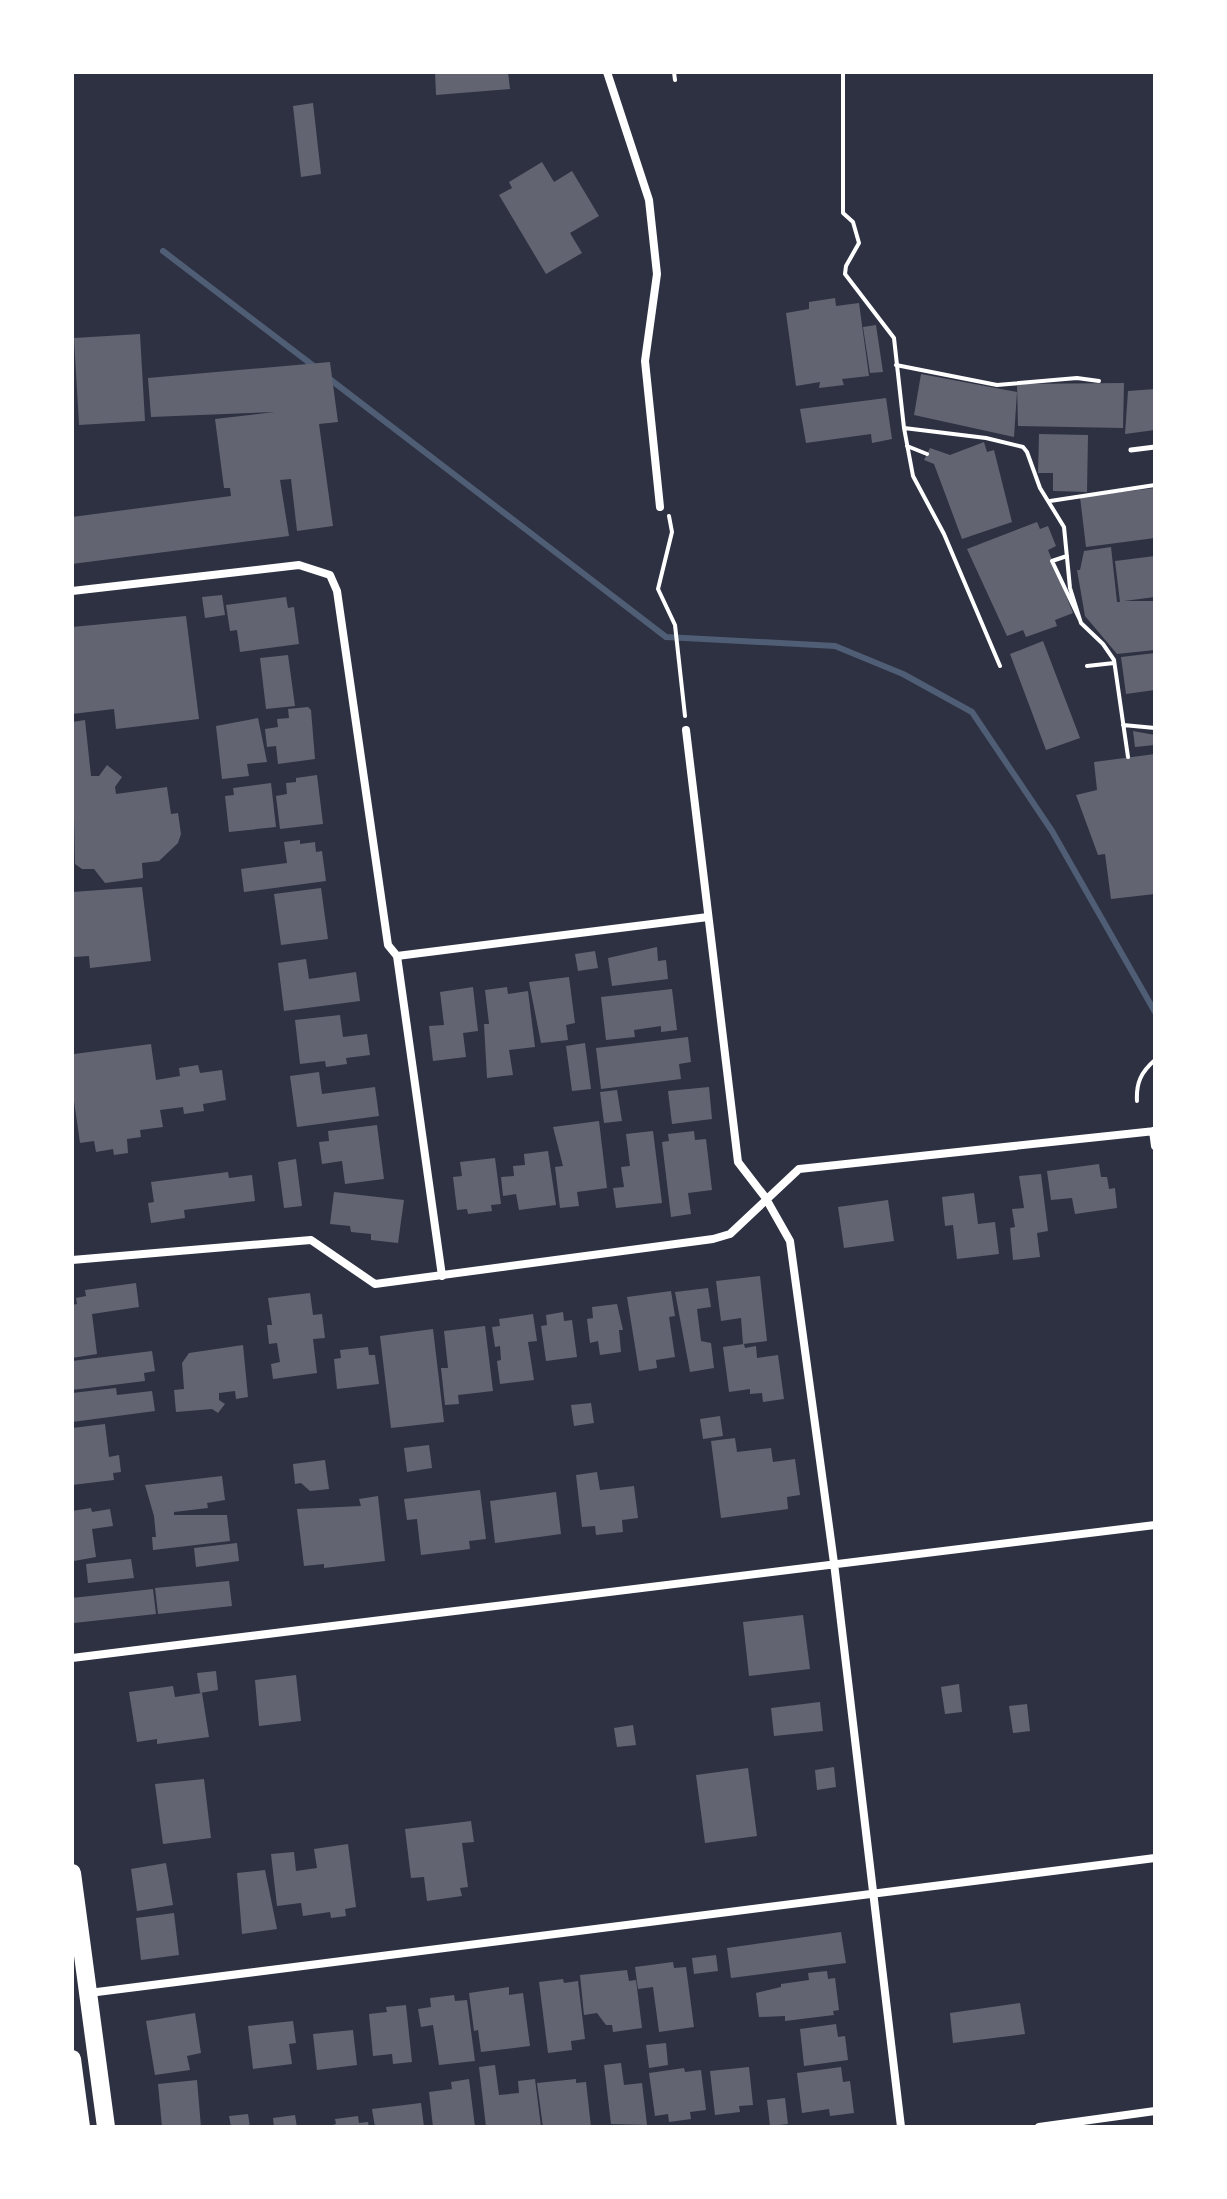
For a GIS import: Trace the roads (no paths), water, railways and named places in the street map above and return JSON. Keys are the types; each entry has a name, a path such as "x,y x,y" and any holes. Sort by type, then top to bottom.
{"highway":[{"path":"72,1873 106,2127"},
{"path":"72,2059 81,2127"}],"street":[{"path":"607,72 649,200 657,274 645,361 660,507"},
{"path":"72,591 299,565 330,575 337,591 388,945 397,956 442,1276"},
{"path":"686,730 738,1162 765,1197 790,1241 834,1563 901,2127"},
{"path":"397,956 708,917"},
{"path":"72,1260 311,1240 375,1284 713,1239 730,1234 765,1197 799,1169 1154,1131 1155,1146"},
{"path":"72,1658 1155,1525"},
{"path":"88,1993 1155,1858"},
{"path":"1039,2127 1155,2111"}],"lane":[{"path":"1131,450 1155,447"}],"waterway":[{"path":"163,251 315,367"},
{"path":"327,377 666,637 835,646 903,674 972,712 1052,831 1155,1012"}]}
